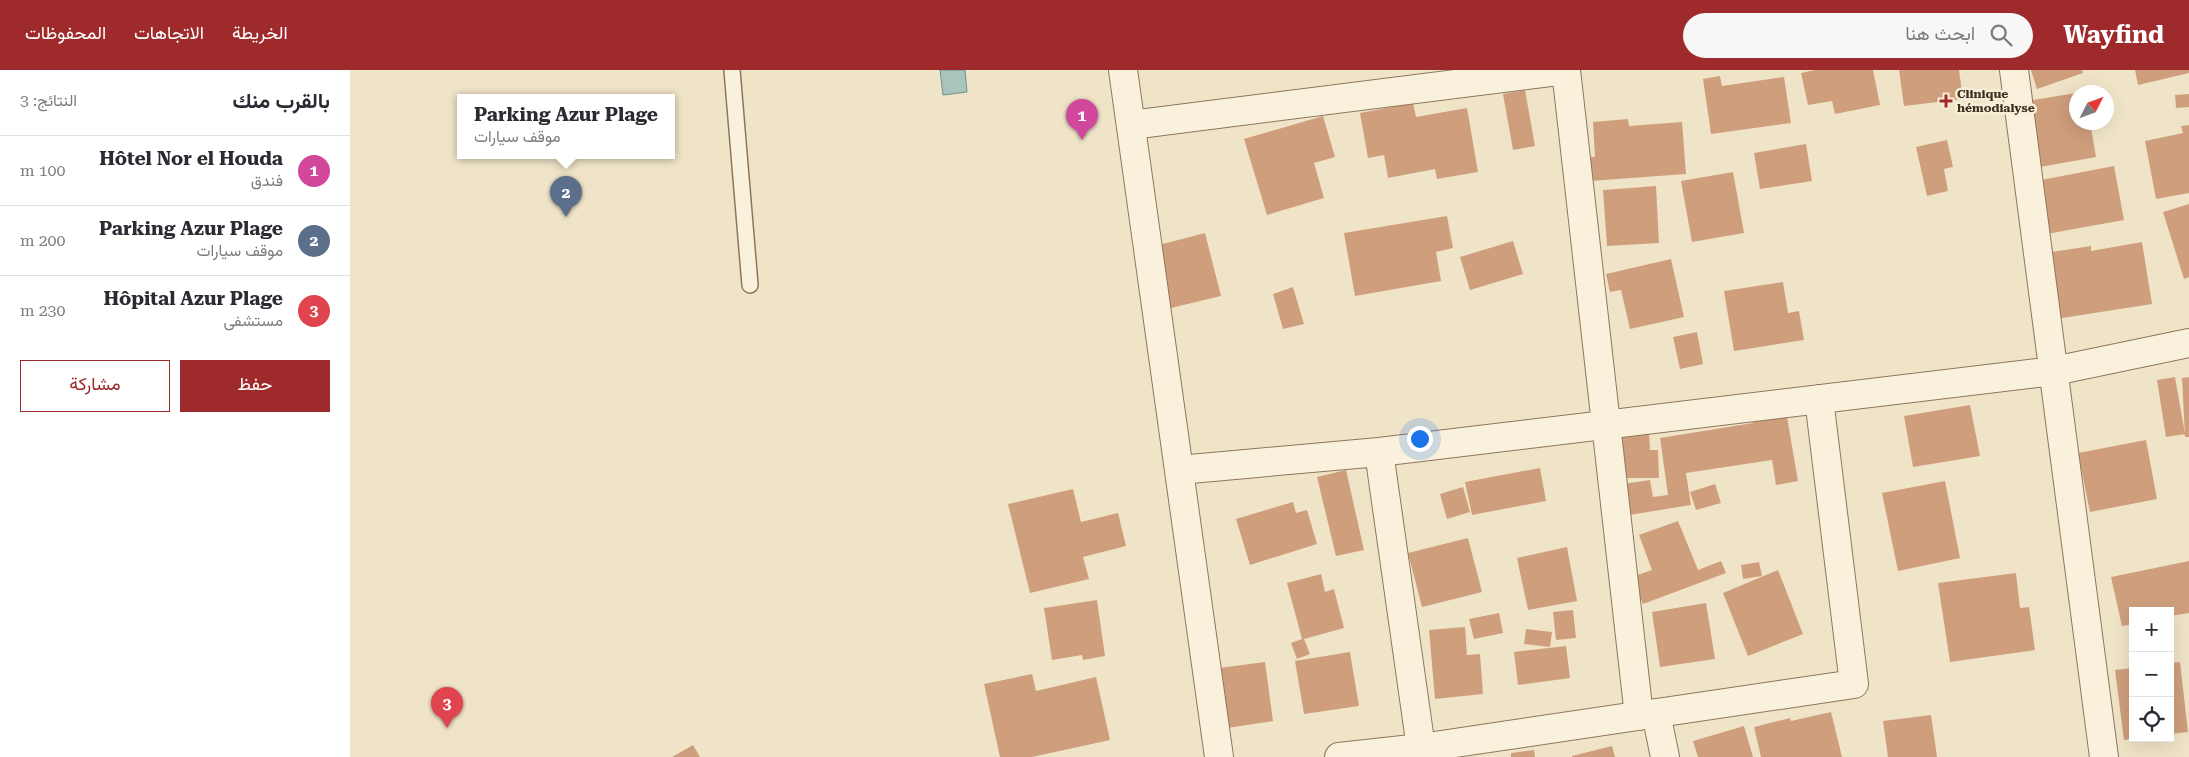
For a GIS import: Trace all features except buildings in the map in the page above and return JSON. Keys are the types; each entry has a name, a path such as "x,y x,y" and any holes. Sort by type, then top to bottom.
{"street":[{"path":"1123,70 1219,757"},
{"path":"1131,125 1566,70 1606,425 1648,714 1665,757"},
{"path":"2014,70 2104,757"},
{"path":"1179,470 1379,452 2054,371 2189,343"},
{"path":"1339,757 1421,748 1854,684 1818,399"},
{"path":"1379,452 1421,748"}],"lane":[{"path":"732,70 750,285"}],"water":[{"path":"940,70 965,70 967,92 943,95"}],"place":[{"name":"Clinique hémodialyse","path":"1946,101"},
{"name":"Hôtel Nor el Houda","path":"1082,140"},
{"name":"Parking Azur Plage","path":"566,217"},
{"name":"Hôpital Azur Plage","path":"447,728"}]}
